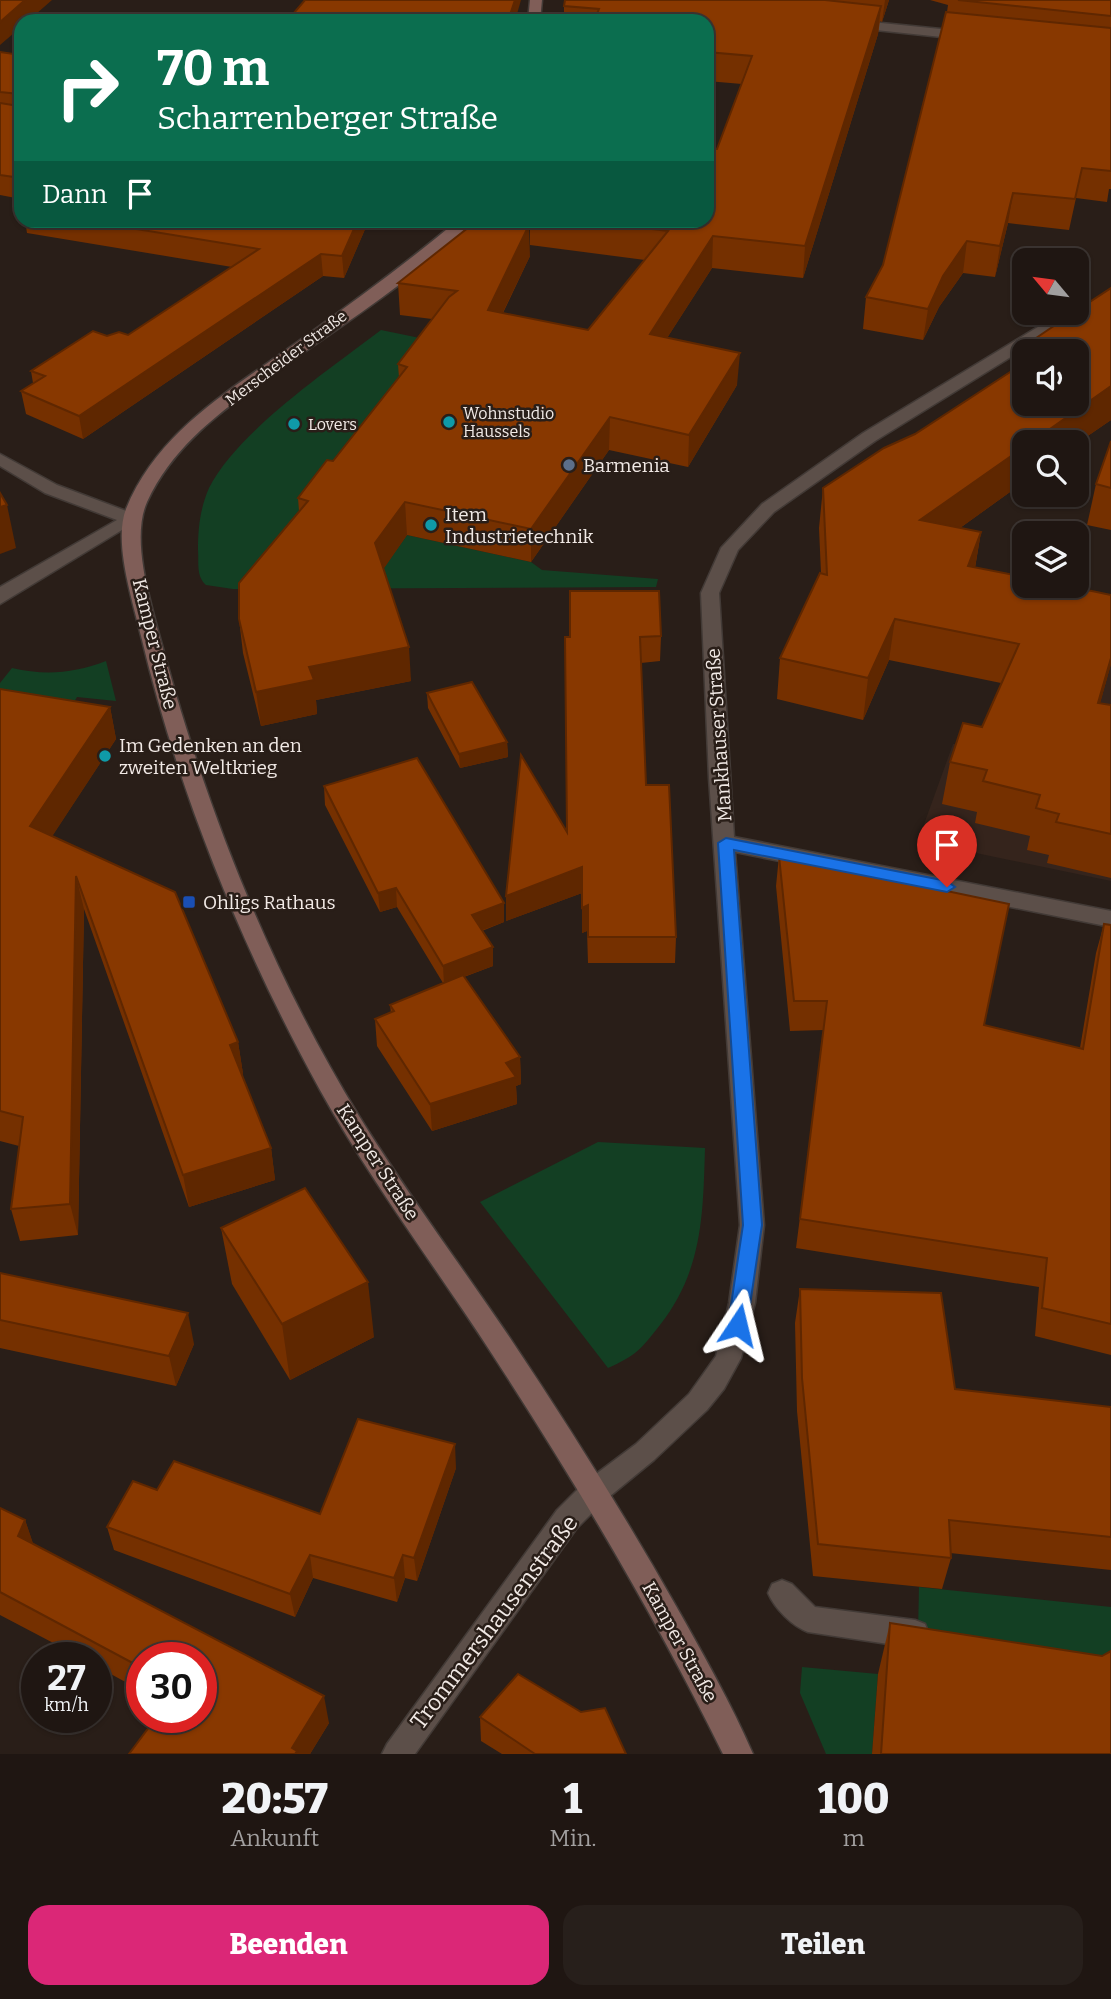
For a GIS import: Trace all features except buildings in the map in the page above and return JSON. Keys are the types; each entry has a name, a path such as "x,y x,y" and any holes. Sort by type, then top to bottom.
{"main road":[{"name":"Merscheider Straße","path":"131,519 144,488 161,461 192,429 410,267 457,228"},
{"name":"Kamper Straße","path":"131,519 144,611 191,774 248,916 293,1015 379,1168 500,1346 594,1492 707,1690 738,1754"}],"street":[{"path":"832,23 979,37"},
{"name":"Mankhauser Straße","path":"594,1492 645,1452 698,1402 728,1358 738,1325 752,1225 726,843 719,778 710,593 719,568 730,548 768,508 869,437 1051,326"},
{"path":"0,459 51,489 131,519"},
{"path":"0,598 4,592 20,582 131,519"},
{"path":"726,843 1111,919"},
{"name":"Trommershausenstraße","path":"397,1754 566,1519 594,1492"},
{"path":"782,1593 808,1619 947,1639"}],"shaded area":[{"path":"1111,664 1111,881 918,841 953,744 1013,737 1100,703"}],"green space":[{"path":"381,330 449,344 377,577 407,535 531,562 542,570 658,579 656,587 233,589 206,585 199,569 200,519 209,488 223,466 263,423 287,402"},
{"path":"106,661 116,701 77,697 58,729 0,720 0,683 12,668 60,672"},
{"path":"598,1142 705,1148 698,1241 685,1283 660,1325 642,1346 626,1359 608,1368 480,1202"},
{"path":"919,1587 1111,1607 1111,1692 917,1680"},
{"path":"802,1667 878,1674 872,1754 826,1754 800,1693"}],"place":[{"name":"Wohnstudio Haussels","path":"449,422"},
{"name":"Lovers","path":"294,424"},
{"name":"Barmenia","path":"569,465"},
{"name":"Item Industrietechnik","path":"431,525"},
{"name":"Im Gedenken an den zweiten Weltkrieg","path":"105,756"},
{"name":"Ohligs Rathaus","path":"189,902"}],"route":[{"path":"738,1325 752,1225 726,843 947,887"}]}
